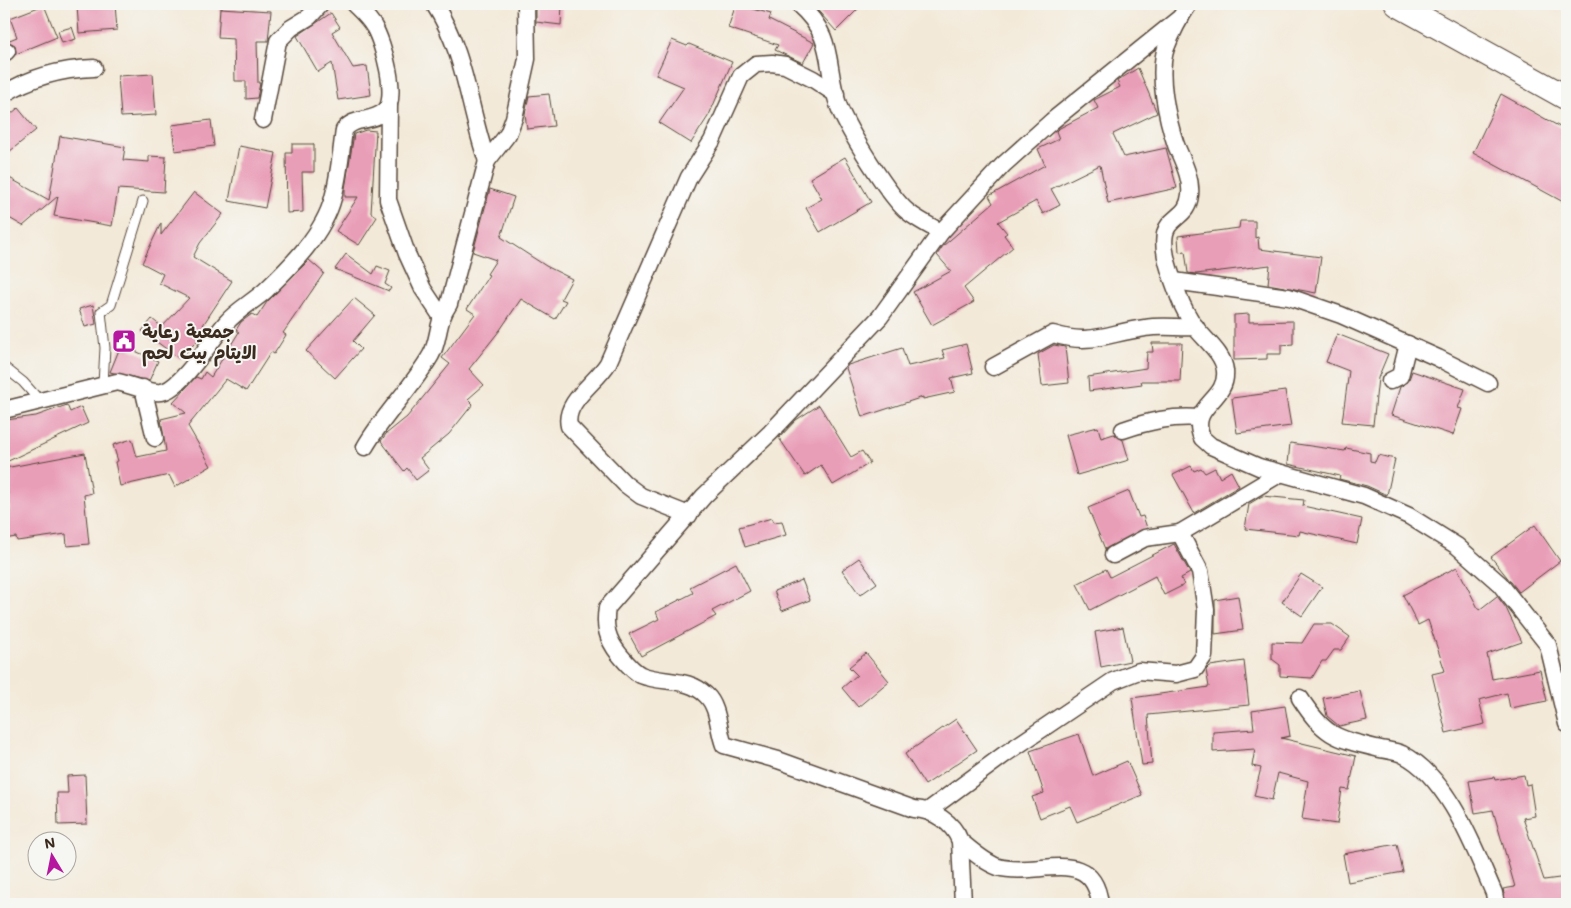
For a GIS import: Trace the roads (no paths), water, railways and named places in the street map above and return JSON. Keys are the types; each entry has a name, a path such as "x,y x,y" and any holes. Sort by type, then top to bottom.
{"street":[{"path":"263,120 278,41 321,4"},
{"path":"354,4 373,26 380,40 389,76 388,200 407,254 423,289 441,316"},
{"path":"434,4 448,27 456,48 466,79 478,138 487,161"},
{"path":"365,447 378,425 432,353 441,316 449,304 487,161 508,134 514,118 527,60 526,4"},
{"path":"798,4 814,18 828,50 840,108 878,174 907,211 941,232"},
{"path":"1397,4 1567,98"},
{"path":"963,904 960,841 957,832 949,823 929,810 914,809 778,760 724,745 716,714 707,696 693,685 642,675 633,670 620,656 607,634 605,620 607,608 715,484 770,433 880,317 941,232 1010,159 1052,121 1185,10"},
{"path":"1185,10 1166,49 1164,73 1165,106 1188,177 1190,195 1184,212 1169,224 1164,234 1163,242 1180,299 1196,328 1219,354 1225,370 1220,392 1202,411 1199,418 1202,438 1211,446 1259,467 1364,496 1410,516 1457,546 1500,584 1548,645 1567,724"},
{"path":"689,515 641,496 625,484 568,426 566,417 571,406 601,375 608,363 689,177 712,141 742,76 756,64 772,63 785,65 813,79 836,94"},
{"path":"4,94 34,79 70,69 94,68"},
{"path":"4,410 117,382 163,392 172,388 234,314 251,304 276,280 307,245 324,220 333,199 344,130 349,124 371,119 384,112 389,105"},
{"path":"1174,282 1289,297 1341,315 1408,344 1488,383"},
{"path":"994,367 1054,334 1072,340 1090,340 1147,327 1196,328"},
{"path":"1390,381 1400,376 1408,344"},
{"path":"143,388 155,438"},
{"path":"1124,430 1148,421 1179,416 1199,418"},
{"path":"1113,554 1145,538 1180,532 1281,473"},
{"path":"929,810 1004,754 1121,677 1139,671 1176,674 1195,669 1204,656 1206,610 1200,571 1180,532"},
{"path":"1300,698 1314,721 1326,732 1347,741 1402,754 1439,785 1462,824 1494,893 1496,904"},
{"path":"960,841 980,857 998,866 1019,870 1064,866 1081,871 1092,878 1098,891 1100,904"}],"lane":[{"path":"103,384 105,348 101,312 111,305 143,201"},
{"path":"4,366 23,382 40,401"}],"place":[{"name":"جمعية رعاية الايتام بيت لحم","path":"124,341"}]}
